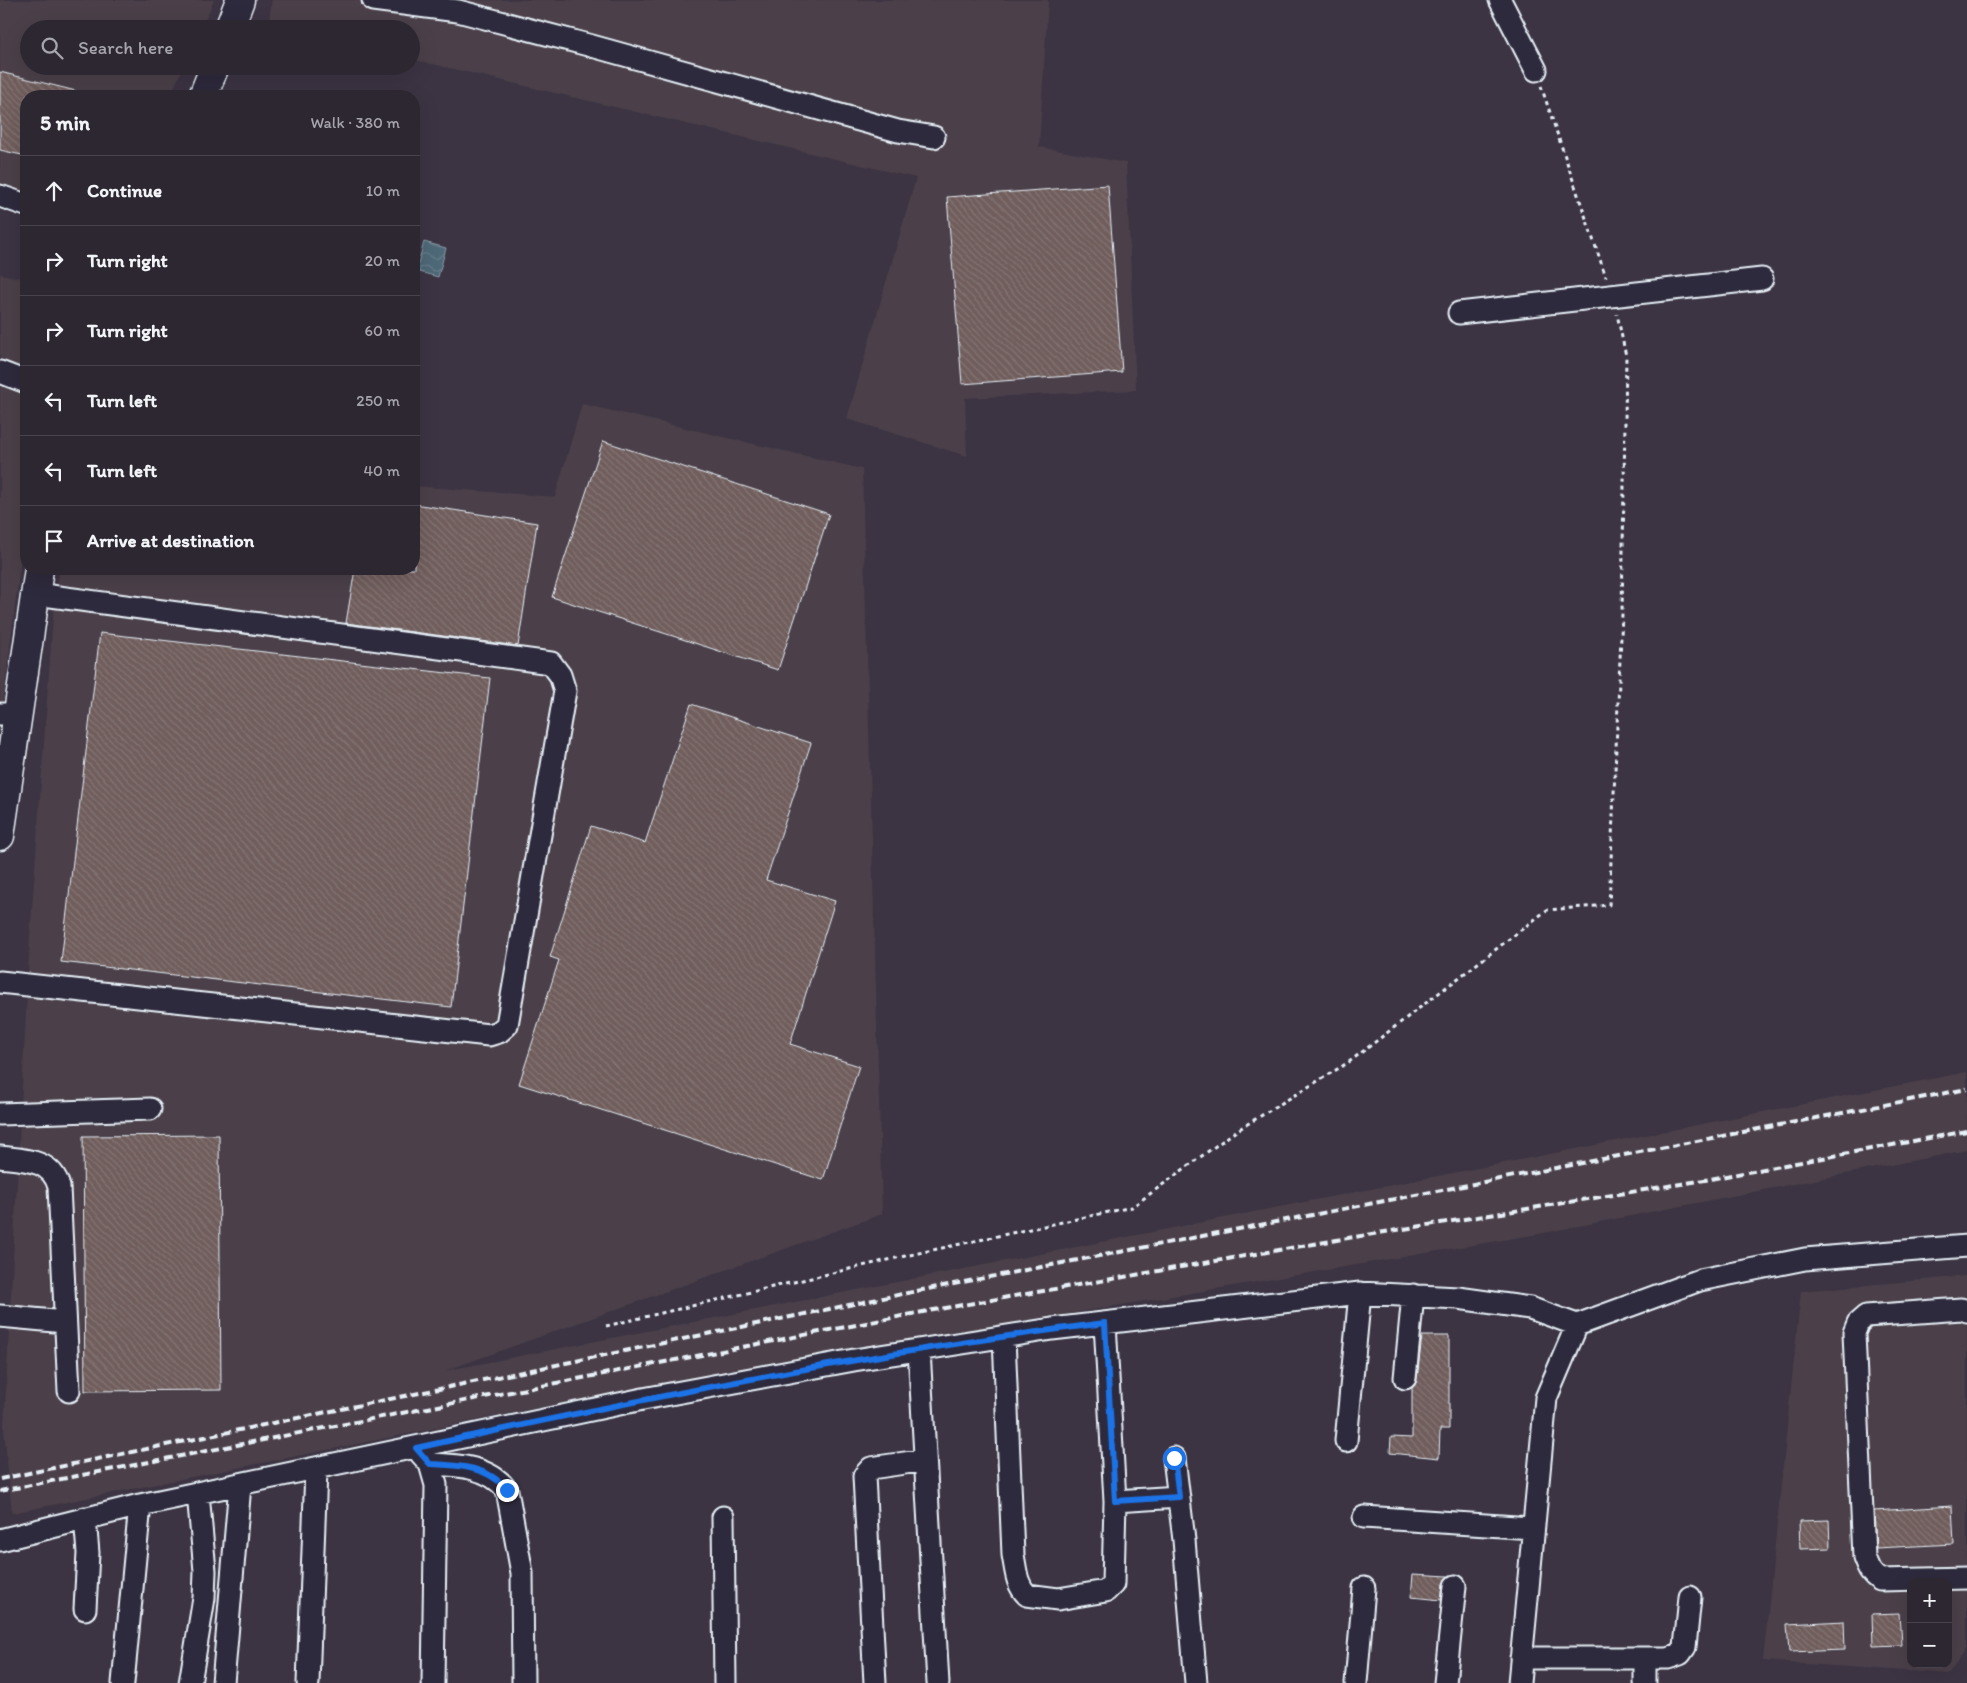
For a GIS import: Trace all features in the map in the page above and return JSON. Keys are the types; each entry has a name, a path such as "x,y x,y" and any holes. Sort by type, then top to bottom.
{"highway":[{"path":"232,20 240,0"},
{"path":"205,90 211,75"},
{"path":"0,836 8,714 37,582"}],"street":[{"path":"373,0 458,11 898,131 934,138"},
{"path":"1500,0 1536,70"},
{"path":"0,196 20,203"},
{"path":"1459,313 1762,279"},
{"path":"0,372 20,380"},
{"path":"0,982 489,1035 499,1032 507,1025 565,691 560,675 550,663 37,582"},
{"path":"0,1114 150,1109"},
{"path":"0,1157 37,1162 49,1168 56,1176 59,1187 69,1391"},
{"path":"0,1540 85,1518 198,1493 316,1470 423,1456 642,1399 919,1350 1004,1337 1105,1323 1360,1293 1458,1298 1530,1308 1577,1325 1700,1280 1805,1259 1967,1246"},
{"path":"1346,1441 1360,1293"},
{"path":"1405,1378 1413,1295"},
{"path":"1967,1311 1961,1309 1866,1316 1858,1323 1854,1333 1864,1557 1868,1568 1880,1580 1967,1578"},
{"path":"0,1316 65,1322"},
{"path":"1004,1337 1013,1555 1019,1585 1027,1595 1058,1599 1106,1591 1113,1584 1115,1501 1105,1323"},
{"path":"1519,1683 1546,1398 1577,1325"},
{"path":"919,1350 938,1683"},
{"path":"423,1456 436,1486 433,1683"},
{"path":"423,1456 488,1474 500,1481 507,1490 522,1573 524,1683"},
{"path":"1174,1458 1196,1683"},
{"path":"875,1683 864,1476 870,1468 925,1460"},
{"path":"308,1683 316,1470"},
{"path":"223,1683 240,1485"},
{"path":"190,1683 205,1571 198,1493"},
{"path":"1115,1501 1179,1497"},
{"path":"123,1683 140,1505"},
{"path":"723,1517 725,1683"},
{"path":"1364,1517 1533,1528"},
{"path":"85,1518 88,1553 85,1609"},
{"path":"1445,1683 1455,1586"},
{"path":"1356,1683 1364,1588"},
{"path":"1521,1658 1668,1658 1680,1654 1685,1647 1690,1597"},
{"path":"1645,1658 1645,1683"}],"path":[{"path":"606,1326 905,1256 1132,1207 1236,1131 1349,1062 1547,910 1609,905 1622,614 1626,356 1613,297 1536,70"}],"shaded area":[{"path":"0,0 214,0 205,20 20,20 20,75 180,75 173,90 20,90 20,214 0,209"},
{"path":"272,0 1048,0 1039,147 1126,163 1136,390 965,398 967,456 847,419 916,178 420,61 420,20 269,20"},
{"path":"0,274 20,278 20,566 0,726"},
{"path":"582,404 862,469 882,1214 444,1371 1967,1072 1967,1150 1538,1234 678,1380 12,1513 4,1428 30,938 54,603 59,575 420,575 420,486 555,497"},
{"path":"1967,1276 1967,1646 1950,1674 1763,1661 1801,1291"}],"water":[{"path":"424,242 446,248 438,277 420,272 420,256"}],"building":[{"path":"0,72 72,90 20,90 20,155 0,150"},
{"path":"1108,185 1122,372 962,384 947,197"},
{"path":"603,441 829,514 778,670 552,597"},
{"path":"420,505 537,523 518,646 346,623 354,575 420,575"},
{"path":"100,633 490,678 451,1007 61,962"},
{"path":"691,704 811,743 766,880 835,901 790,1044 859,1066 823,1180 519,1084 559,960 550,957 591,826 645,843"},
{"path":"219,1135 221,1390 85,1391 83,1136"},
{"path":"1422,1336 1449,1336 1449,1429 1440,1429 1439,1458 1390,1453 1391,1437 1412,1438 1412,1388 1417,1379"},
{"path":"1952,1506 1954,1544 1876,1548 1874,1511"},
{"path":"1829,1520 1830,1548 1800,1549 1799,1521"},
{"path":"1413,1574 1448,1576 1443,1584 1441,1600 1411,1597"},
{"path":"1899,1613 1901,1645 1873,1646 1872,1614"},
{"path":"1844,1621 1845,1650 1789,1652 1787,1624"}],"railway":[{"path":"0,1479 922,1290 1967,1089"},
{"path":"0,1491 928,1311 1348,1238 1705,1180 1967,1131"}],"route":[{"path":"507,1490 500,1481 488,1474 461,1466 430,1464 416,1448 642,1399 854,1360 1105,1323 1115,1501 1179,1497 1174,1458"}]}
